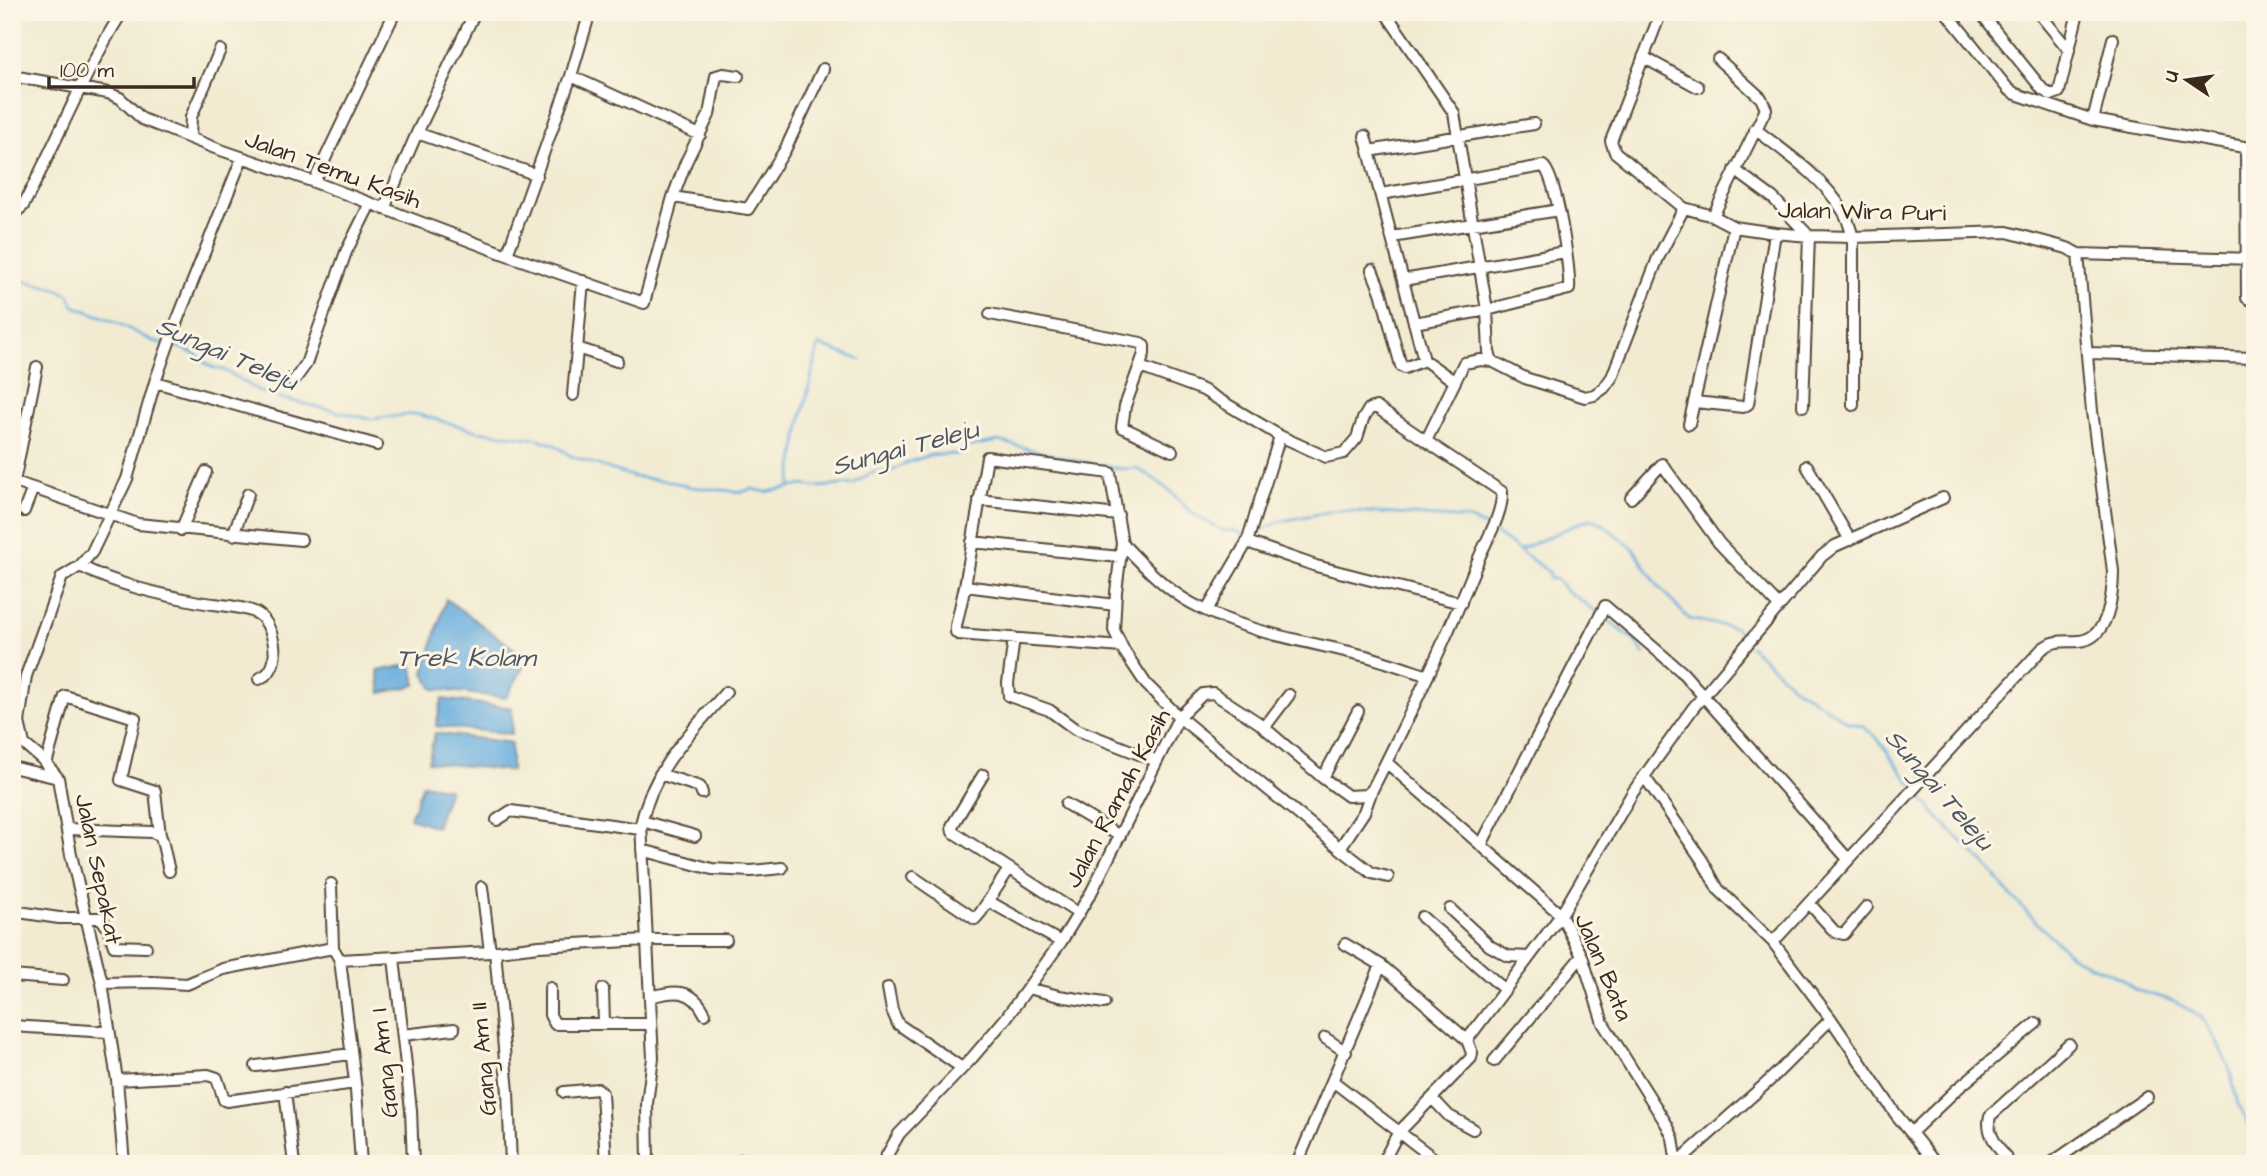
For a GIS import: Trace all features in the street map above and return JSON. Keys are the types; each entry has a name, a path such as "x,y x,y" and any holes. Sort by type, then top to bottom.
{"street":[{"path":"12,215 23,206 106,36 122,12"},
{"path":"314,182 395,12"},
{"path":"384,209 475,12"},
{"path":"507,256 571,76 590,12"},
{"path":"1385,12 1454,113 1487,310 1489,352 1492,361"},
{"path":"1435,367 1481,359 1492,361 1525,378 1585,397 1604,388 1612,377 1658,258 1684,208 1612,148 1611,141 1661,12"},
{"path":"1962,12 1949,16 2008,89 2093,120 2250,149 2250,259 2247,298 2255,302"},
{"path":"1980,12 2043,90 2050,95 2059,92 2078,12"},
{"path":"2038,12 2069,50"},
{"path":"2093,120 2113,39"},
{"path":"190,137 191,117 220,50"},
{"path":"1643,57 1698,87"},
{"path":"1713,216 1766,109 1761,98 1718,59"},
{"path":"738,76 716,76 709,115 673,197 748,209 786,150 822,69"},
{"name":"Jalan Temu Kasih","path":"12,76 120,98 142,119 507,256 644,303 673,197"},
{"path":"571,76 700,135"},
{"path":"1370,152 1534,124"},
{"path":"1755,129 1802,165 1826,190 1844,212 1853,237 1853,405"},
{"path":"417,133 537,175"},
{"path":"1365,136 1424,360 1454,381"},
{"name":"Jalan Sepakat","path":"124,1164 117,1080 102,983 86,920 58,778 24,744 19,722 26,676 62,577 80,566 92,552 127,479 173,331 242,158"},
{"path":"1381,194 1543,166 1550,172 1559,210 1569,289 1487,310 1414,323"},
{"path":"1735,170 1773,198 1809,236 1802,406"},
{"path":"293,382 306,365 346,252 370,204"},
{"name":"Jalan Wira Puri","path":"1684,208 1713,216 1734,227 1775,233 1853,237 2007,232 2067,248 2078,254 2250,259"},
{"path":"1392,237 1559,210"},
{"path":"1689,424 1734,227"},
{"path":"1695,402 1743,407 1748,404 1775,233"},
{"path":"1403,279 1565,252"},
{"path":"1773,942 2042,649 2054,642 2088,639 2102,626 2113,585 2113,571 2095,438 2078,254"},
{"path":"1371,270 1381,292 1401,366 1405,368 1424,360"},
{"path":"573,395 583,281"},
{"path":"989,314 1141,343 1145,348 1125,406 1122,427 1172,451"},
{"path":"577,348 617,361"},
{"path":"2089,353 2255,358"},
{"path":"1426,441 1464,363"},
{"path":"37,367 13,481 138,524 301,540"},
{"path":"1140,367 1203,390 1280,436 1326,457 1344,453 1357,438 1369,409 1376,407 1502,492 1497,516 1428,676 1372,790 1364,812 1340,848"},
{"path":"155,382 377,445"},
{"path":"1207,610 1249,536 1280,436"},
{"path":"1122,648 964,635 956,632 987,457 1110,473 1122,543 1114,631 1146,684 1179,717 1340,848 1373,873 1388,877"},
{"path":"1631,498 1662,464 1719,542 1779,606"},
{"path":"1807,466 1850,540"},
{"path":"181,530 206,472"},
{"path":"24,510 33,488"},
{"path":"233,535 248,494"},
{"path":"1467,1040 1561,915 1644,776 1702,697 1822,556 1835,546 1943,498"},
{"path":"979,500 1118,515"},
{"path":"1249,536 1316,566 1461,603"},
{"path":"972,542 1120,557"},
{"path":"1122,543 1152,575 1190,602 1207,610 1290,640 1366,657 1428,676"},
{"path":"80,566 129,586 193,601 247,609 260,615 271,633 275,652 268,673 259,679"},
{"path":"965,586 1115,605"},
{"path":"1481,845 1595,623 1603,608 1607,606 1682,672 1848,859"},
{"path":"1014,638 1008,683 1009,696 1049,710 1075,729 1157,761"},
{"path":"648,1164 646,1103 653,1058 641,825 645,805 667,760 726,692"},
{"name":"Jalan Ramah Kasih","path":"882,1164 900,1133 1006,1018 1061,942 1079,914 1120,836 1179,717 1203,694 1213,693 1264,728 1348,796 1366,795 1372,790"},
{"path":"1264,728 1289,695"},
{"path":"46,764 65,696 135,718 121,779 155,791 160,835 169,872"},
{"path":"1323,778 1358,711"},
{"name":"Jalan Bata","path":"1386,762 1561,915 1582,956 1603,1023 1674,1138 1678,1163"},
{"path":"12,767 58,778"},
{"path":"660,774 700,788 702,793"},
{"path":"982,775 951,826 952,830 1079,914"},
{"path":"1644,776 1702,860 1718,889 1773,942 1831,1019 1895,1112 1936,1164"},
{"path":"1066,804 1120,836"},
{"path":"497,820 511,811 641,825 695,836"},
{"path":"67,829 152,832 160,835"},
{"path":"642,850 712,869 751,871 782,868"},
{"path":"913,877 972,919 978,917 1009,869"},
{"path":"331,884 333,948 340,960 355,1083 361,1164"},
{"name":"Gang Am II","path":"482,887 508,1091 510,1164"},
{"path":"988,901 1061,942"},
{"path":"1810,903 1835,932 1844,934 1867,907"},
{"path":"1450,909 1490,946 1508,956 1530,957"},
{"path":"12,911 86,920 103,919 114,946 146,947"},
{"path":"1422,917 1505,990"},
{"path":"340,960 647,940 726,940"},
{"path":"1345,944 1381,965 1467,1040 1472,1053 1471,1058 1398,1133 1382,1164"},
{"path":"102,983 187,984 223,969 333,948"},
{"path":"1494,1061 1582,956"},
{"name":"Gang Am I","path":"394,958 411,1110 413,1164"},
{"path":"1297,1164 1334,1083 1381,965"},
{"path":"12,976 63,980"},
{"path":"550,988 550,1015 555,1024 651,1024"},
{"path":"888,988 898,1024 962,1068"},
{"path":"1028,988 1104,1003"},
{"path":"603,989 604,1024"},
{"path":"650,997 687,993 696,998 705,1014"},
{"path":"1678,1163 1770,1080 1831,1019"},
{"path":"1912,1132 1956,1090 2036,1023"},
{"path":"12,1026 108,1032"},
{"path":"403,1035 454,1029"},
{"path":"1325,1038 1346,1052"},
{"path":"2010,1164 1989,1132 1990,1116 2069,1044"},
{"path":"256,1066 351,1054"},
{"path":"117,1080 208,1075 217,1079 221,1096 227,1101 355,1083"},
{"path":"1334,1083 1440,1163"},
{"path":"564,1092 598,1089 602,1093 606,1164"},
{"path":"285,1091 294,1164"},
{"path":"2050,1164 2147,1097"},
{"path":"1432,1098 1449,1116 1474,1129"},
{"path":"741,1160 761,1164"}],"water":[{"name":"Trek Kolam","path":"446,599 528,659 506,698 433,689 424,673"},
{"path":"412,664 416,685 381,693 378,671"},
{"path":"442,699 512,708 512,734 436,726"},
{"path":"435,733 511,743 511,771 428,762"},
{"path":"423,784 449,789 436,827 410,818"}],"waterway":[{"name":"Sungai Teleju","path":"12,278 55,288 69,295 74,306 114,321 152,341 166,344"},
{"name":"Sungai Teleju","path":"173,345 195,354 211,367 226,371 257,390 275,397 370,419 416,414 478,431 539,439 555,445 571,456 634,477 741,492 752,489 766,492 803,485 817,487 854,484 871,473 892,471 908,462 931,455 957,454 967,447 998,441 1077,461 1123,469 1136,468 1170,491 1193,514 1223,531 1232,530 1245,535"},
{"path":"790,487 800,425 819,345 861,360"},
{"name":"Sungai Teleju","path":"1255,534 1278,522 1337,510 1468,519 1490,529"},
{"name":"Sungai Teleju","path":"1520,550 1579,523 1590,519 1598,521 1633,548 1658,586 1689,619 1736,628 1746,641"},
{"name":"Sungai Teleju","path":"1495,533 1549,572 1550,579 1557,579 1566,590 1597,612"},
{"name":"Sungai Teleju","path":"1602,616 1634,640 1644,655"},
{"name":"Sungai Teleju","path":"1750,646 1792,685 1848,722 1863,726 1877,738 1912,785"},
{"name":"Sungai Teleju","path":"1916,790 1938,818 2074,958 2123,979 2135,990 2175,1001 2202,1018 2229,1067 2238,1104 2253,1133"}]}
